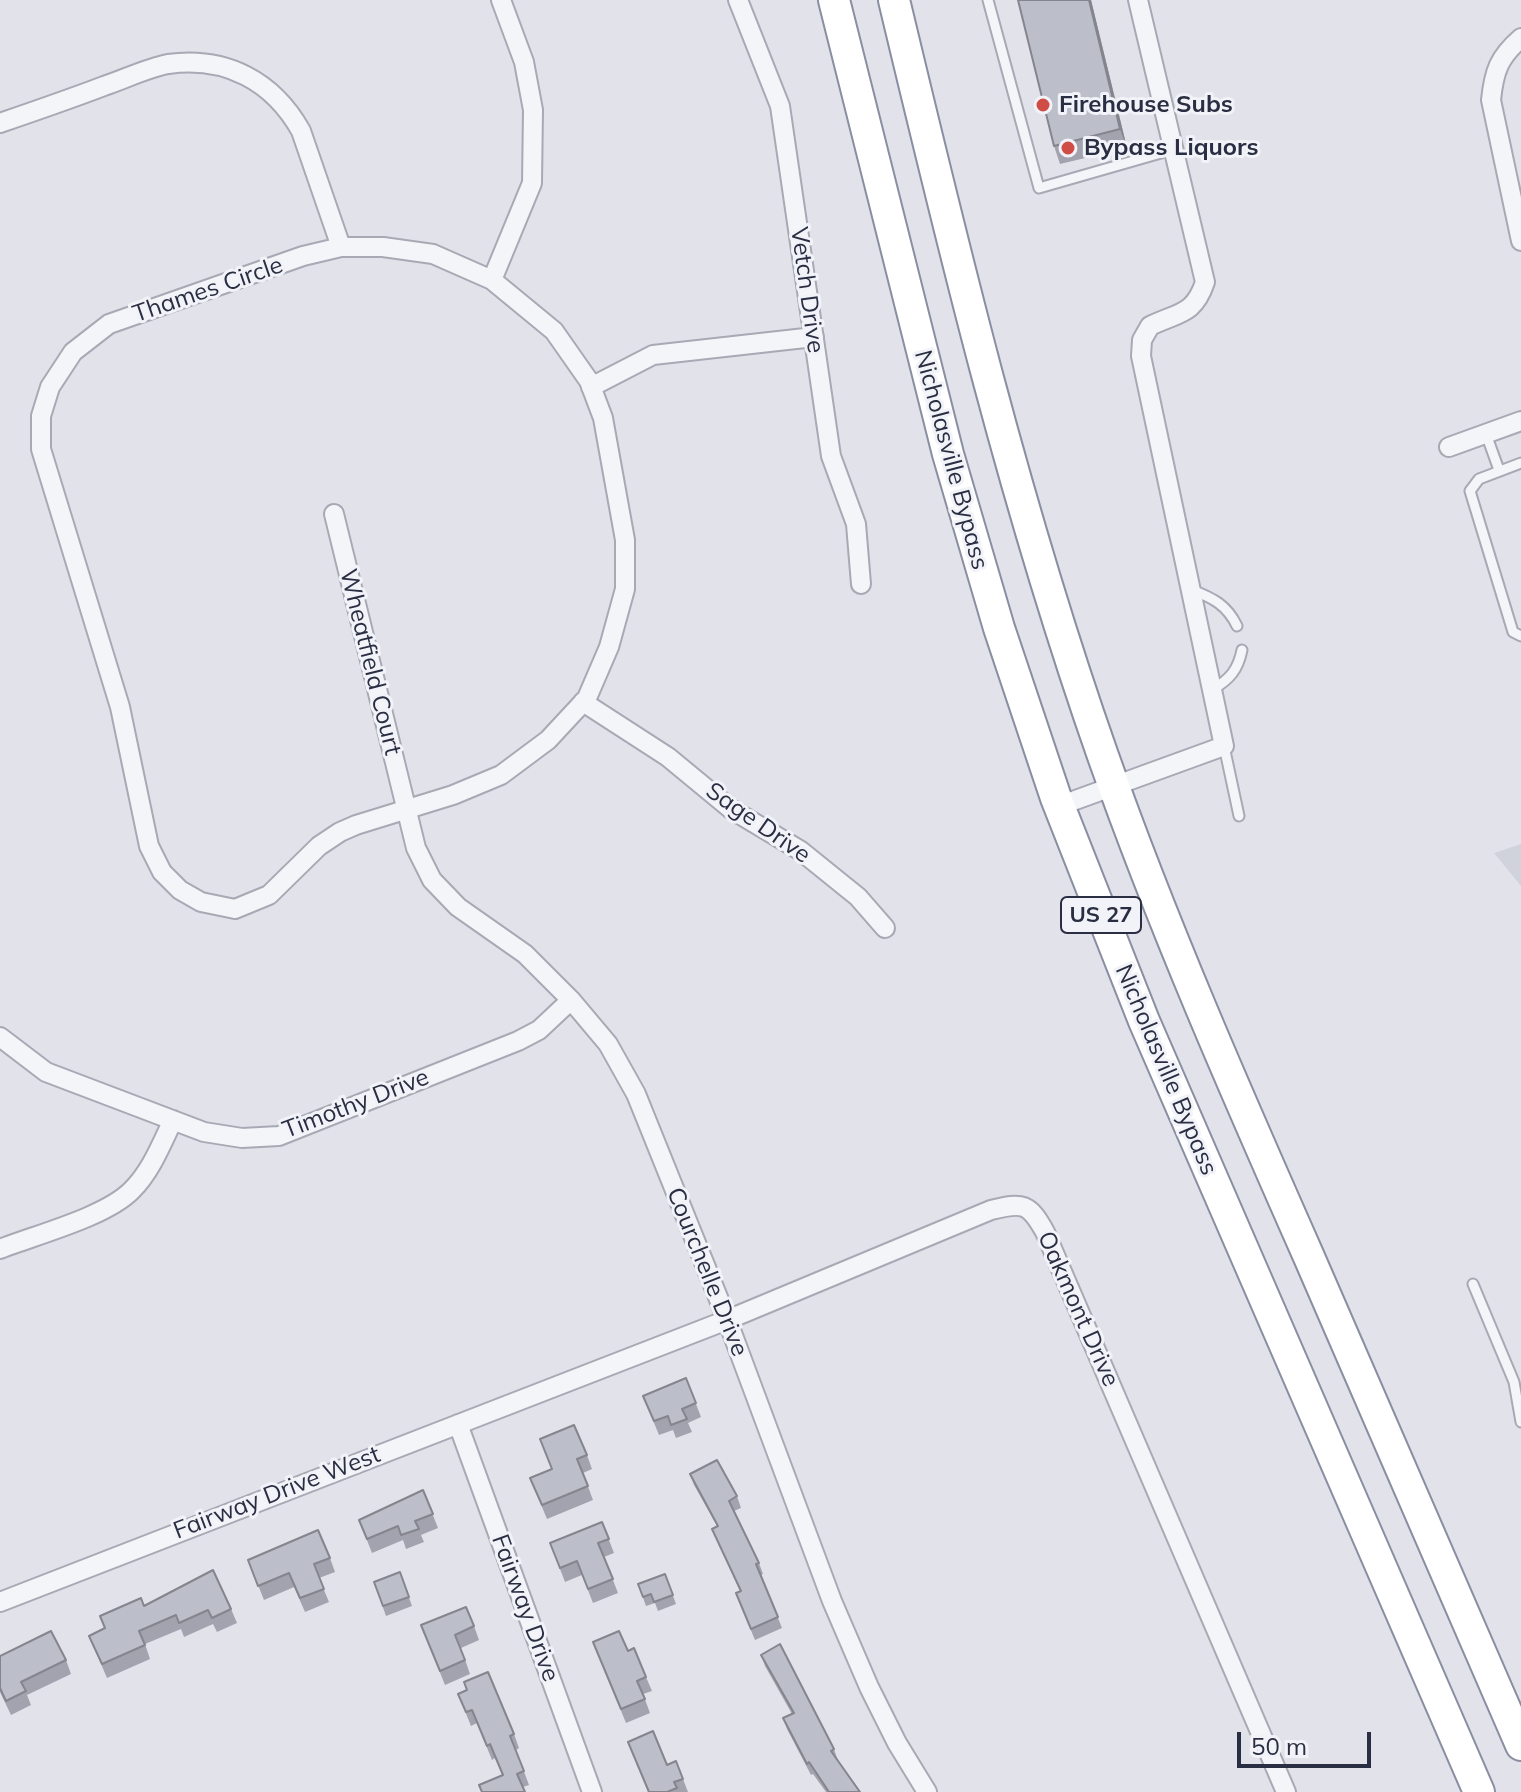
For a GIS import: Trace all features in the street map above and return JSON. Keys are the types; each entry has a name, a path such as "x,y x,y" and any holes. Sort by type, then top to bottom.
{"highway":[{"name":"Nicholasville Bypass","path":"834,0 948,454 990,599 1059,806 1144,1021 1479,1792"},
{"name":"US 27","path":"894,0 956,257 1010,462 1065,643 1113,785 1212,1035 1521,1745"}],"street":[{"path":"492,280 532,183 533,110 524,62 501,0"},
{"name":"Vetch Drive","path":"738,0 780,106 831,456 856,524 861,584"},
{"path":"1059,806 1224,746 1141,356 1142,340 1150,326 1191,309 1199,299 1205,282 1138,0"},
{"path":"1521,38 1503,53 1493,81 1491,100 1521,241"},
{"path":"0,123 166,65 202,62 237,71 270,89 292,115 301,131 341,247"},
{"name":"Thames Circle","path":"341,247 383,247 433,254 492,280 554,331 591,387 603,418 625,540 625,589 609,647 583,702 548,740 501,775 453,795 340,832 319,846 269,895 235,909 201,902 180,890 162,872 149,846 120,707 41,449 41,416 50,387 73,352 109,324 303,256 341,247"},
{"path":"591,387 653,355 814,337"},
{"path":"1449,447 1521,421"},
{"name":"Wheatfield Court","path":"334,514 406,810"},
{"name":"Sage Drive","path":"583,702 668,757 731,809 801,851 858,897 885,928"},
{"name":"Courchelle Drive","path":"406,810 416,848 432,880 458,907 525,954 571,1000 608,1044 636,1094 727,1320 832,1601 869,1687 897,1743 927,1792"},
{"name":"Timothy Drive","path":"0,1037 46,1072 204,1132 242,1138 279,1136 518,1041 539,1030 571,1000"},
{"path":"0,1249 104,1209 130,1192 151,1165 173,1120"},
{"name":"Oakmont Drive","path":"555,1387 727,1320 991,1210 1014,1204 1027,1207 1034,1212 1045,1232 1286,1792"},
{"name":"Fairway Drive West","path":"0,1602 555,1387"},
{"name":"Fairway Drive","path":"458,1424 592,1792"}],"lane":[{"path":"988,0 1039,188 1175,149"},
{"path":"1486,434 1499,470"},
{"path":"1521,463 1479,479 1470,491 1513,632 1521,636"},
{"path":"1191,590 1212,597 1230,610 1237,626"},
{"path":"1212,690 1227,681 1239,668 1242,650"},
{"path":"1224,746 1239,816"},
{"path":"1473,1284 1514,1382 1521,1422"}],"shaded area":[{"path":"1521,844 1521,886 1494,853"}],"building":[{"path":"1018,0 1089,0 1120,129 1054,146"},
{"path":"686,1378 696,1403 682,1409 687,1419 671,1425 668,1416 654,1421 643,1396"},
{"path":"574,1425 587,1455 577,1459 588,1486 542,1505 530,1478 552,1469 540,1439"},
{"path":"717,1460 737,1496 729,1501 759,1563 756,1564 778,1617 751,1629 736,1593 741,1591 712,1529 718,1526 690,1474"},
{"path":"423,1490 433,1514 415,1521 419,1529 401,1535 398,1526 367,1539 359,1520"},
{"path":"602,1522 609,1539 598,1543 613,1579 588,1589 577,1561 560,1568 550,1543"},
{"path":"318,1530 330,1558 314,1564 324,1589 300,1598 289,1573 258,1586 248,1560"},
{"path":"213,1570 231,1609 212,1618 208,1610 179,1623 176,1615 139,1631 145,1645 102,1664 89,1636 105,1628 100,1616 141,1598 144,1606"},
{"path":"400,1572 409,1597 383,1606 374,1582"},
{"path":"665,1574 673,1595 654,1602 651,1594 643,1597 638,1584"},
{"path":"466,1607 474,1626 455,1635 465,1660 440,1671 421,1625"},
{"path":"51,1631 66,1660 21,1682 26,1691 6,1701 0,1688 0,1656"},
{"path":"619,1631 628,1651 634,1648 646,1677 637,1681 645,1699 621,1709 593,1642"},
{"path":"780,1644 834,1749 831,1751 860,1792 829,1792 809,1762 807,1764 783,1718 794,1713 761,1655"},
{"path":"488,1672 514,1734 510,1736 524,1771 517,1774 525,1792 482,1792 479,1785 503,1775 472,1710 466,1712 458,1694 467,1690 464,1682"},
{"path":"653,1731 667,1765 676,1761 683,1779 674,1782 677,1788 667,1792 649,1792 628,1742"}],"place":[{"name":"Firehouse Subs","path":"1043,105"},
{"name":"Bypass Liquors","path":"1068,148"}]}
